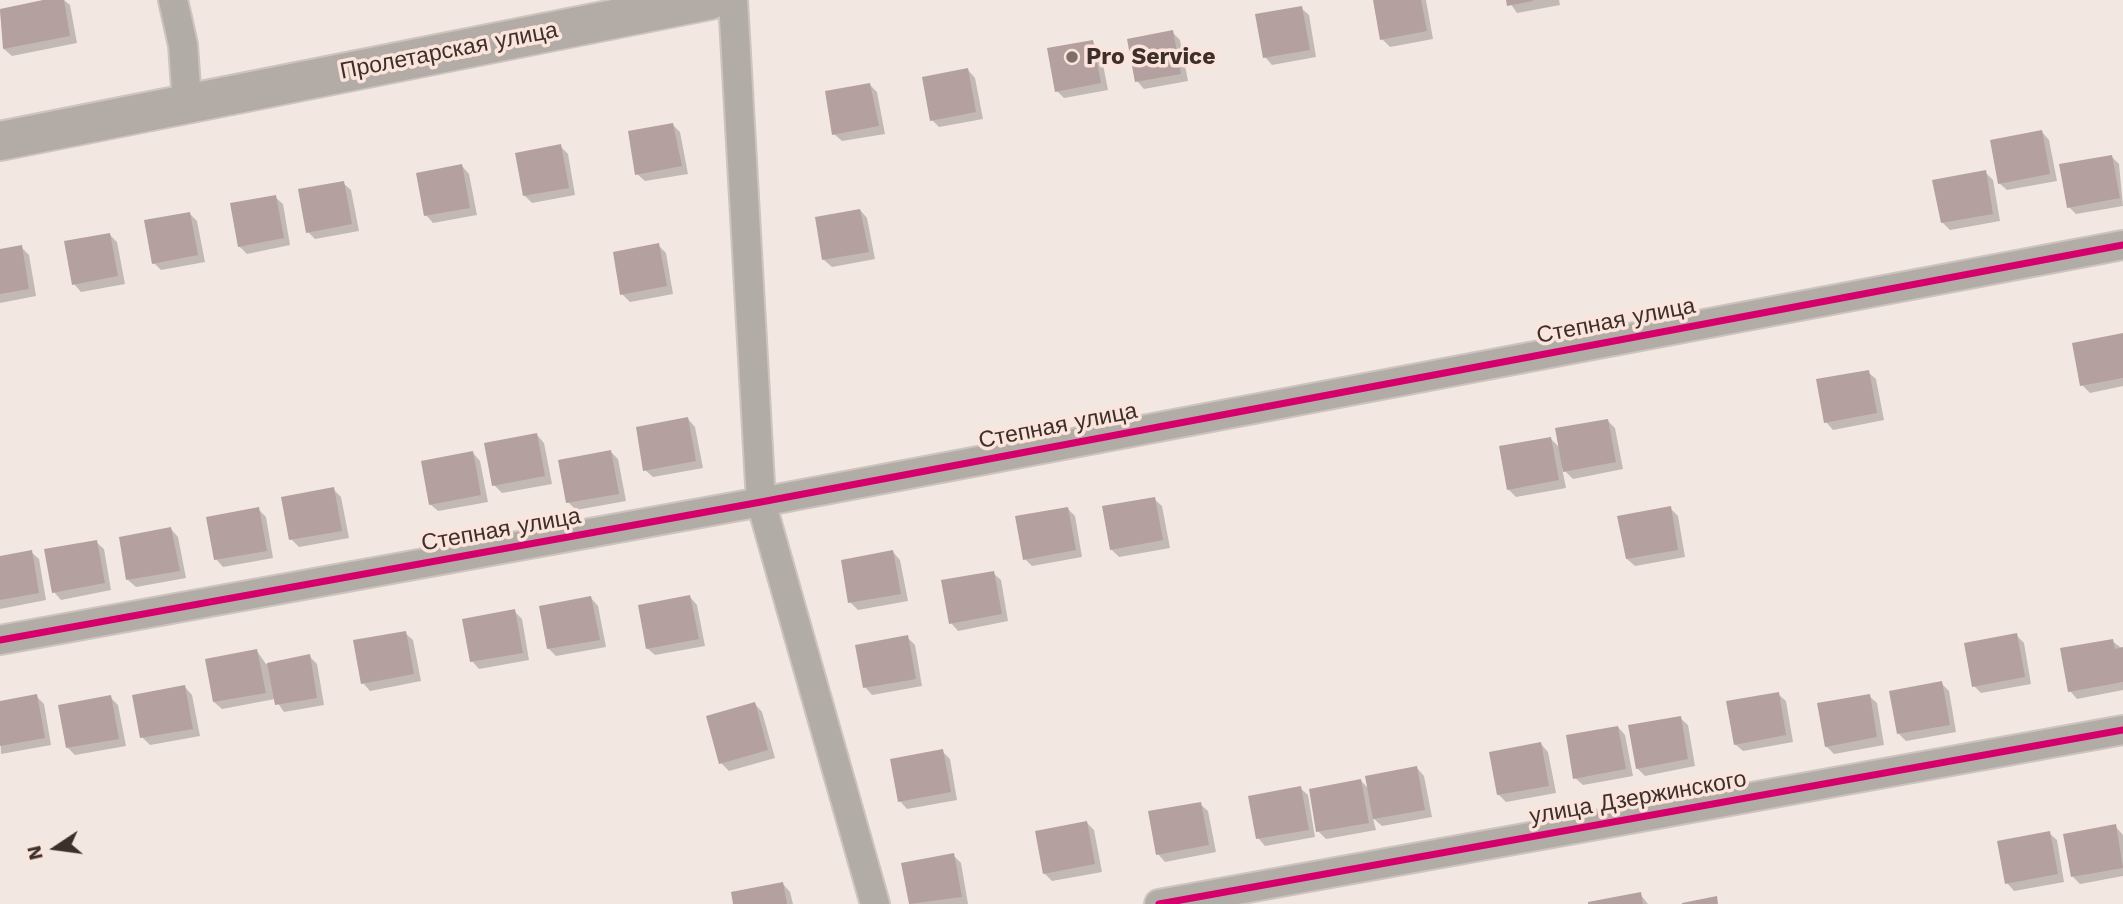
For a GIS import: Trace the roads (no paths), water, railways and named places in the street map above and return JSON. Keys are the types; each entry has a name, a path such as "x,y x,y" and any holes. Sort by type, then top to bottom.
{"main road":[{"name":"Пролетарская улица","path":"0,141 710,0"}],"street":[{"path":"173,0 183,45 187,102"},
{"path":"733,0 761,502 875,904"},
{"name":"Степная улица","path":"0,640 761,502 2123,245"},
{"name":"улица Дзержинского","path":"1159,904 2123,730"}],"place":[{"name":"Pro Service","path":"1072,57"}]}
